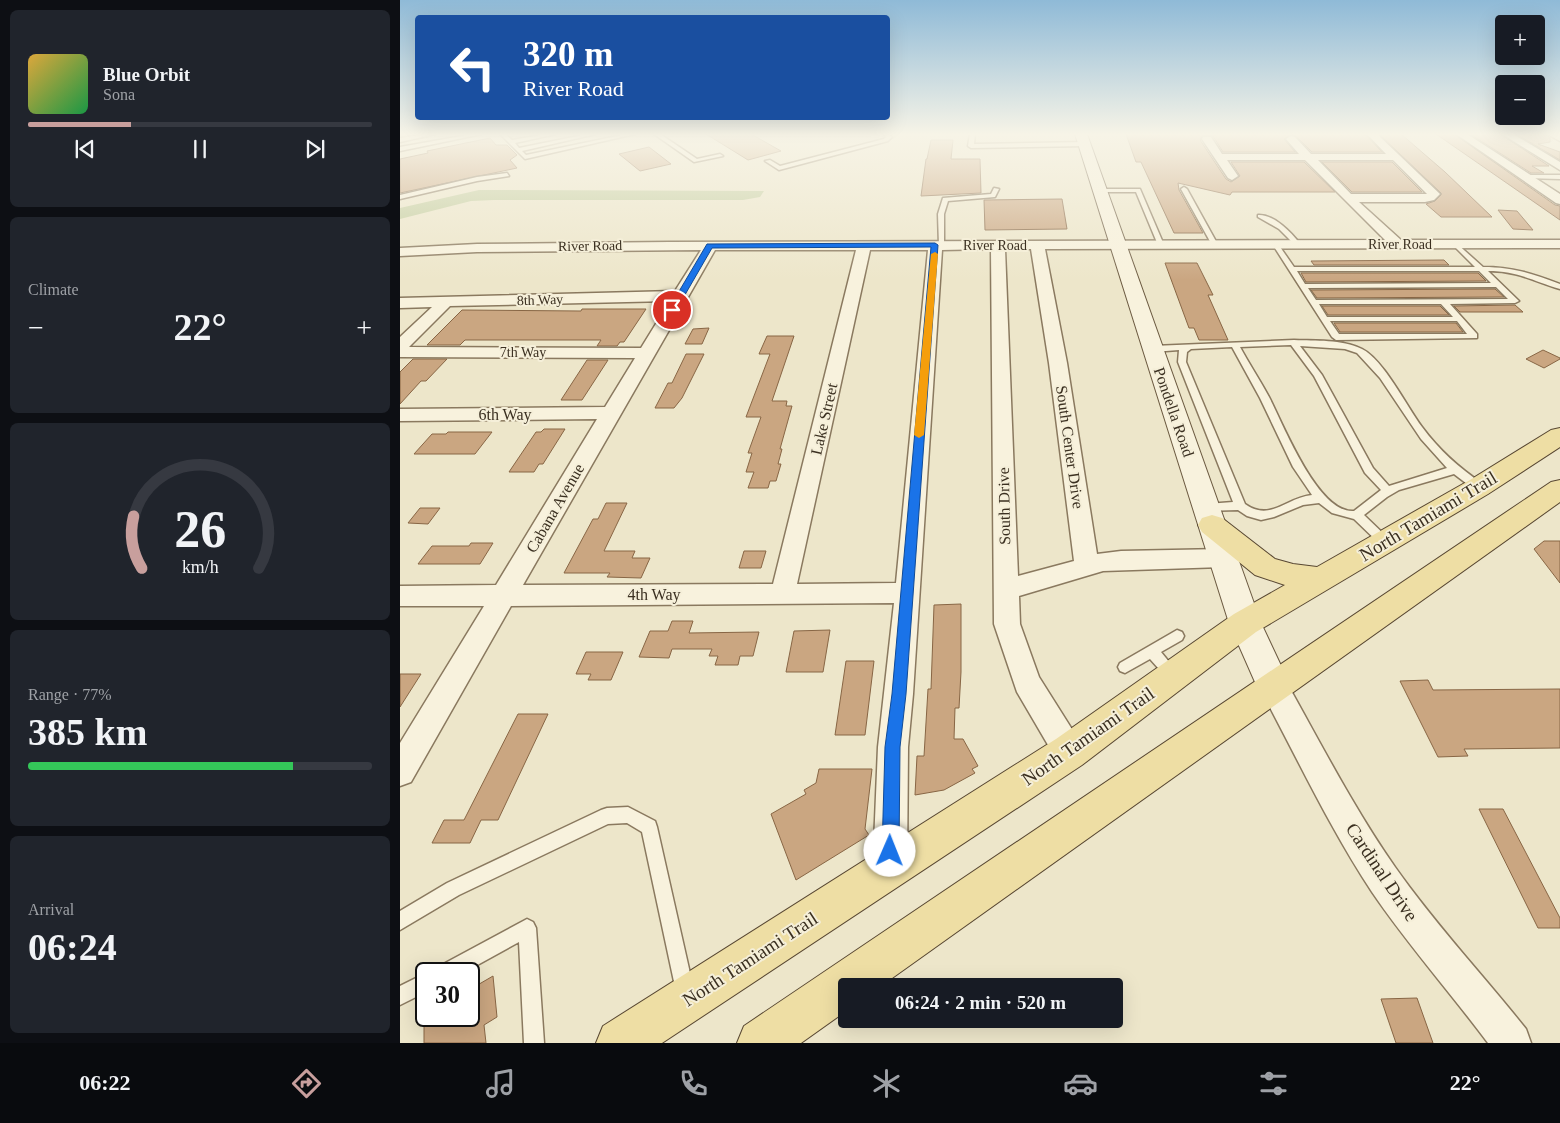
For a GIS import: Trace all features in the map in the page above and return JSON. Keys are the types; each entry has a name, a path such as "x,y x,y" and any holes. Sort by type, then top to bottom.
{"main road":[{"name":"Pondella Road","path":"1097,183 1245,623 1274,687"},
{"name":"North Tamiami Trail","path":"620,1043 1069,752 1163,663 1245,623 1478,487 1560,436"},
{"path":"761,1043 1560,489"},
{"path":"1209,516 1265,567 1293,576 1321,579"}],"street":[{"path":"1333,183 1370,219 1402,244"},
{"path":"1348,198 1425,198 1433,196 1433,191 1424,183"},
{"path":"1535,183 1560,200"},
{"path":"1363,198 1384,219 1402,244"},
{"path":"1370,219 1384,219"},
{"name":"River Road","path":"400,252 477,248 710,246 1560,244"},
{"name":"Lake Street","path":"782,593 864,245"},
{"path":"890,868 893,747 938,245"},
{"name":"South Drive","path":"998,245 1007,624 1027,683 1069,752"},
{"name":"South Center Drive","path":"1037,245 1058,363 1087,566"},
{"name":"Cabana Avenue","path":"400,771 411,734 503,596 710,246"},
{"name":"8th Way","path":"400,303 680,296"},
{"path":"400,346 445,303"},
{"name":"7th Way","path":"400,352 647,353"},
{"name":"6th Way","path":"400,414 611,413"},
{"path":"1006,589 1087,566 1121,560 1223,558"},
{"name":"4th Way","path":"400,596 907,593"},
{"name":"Cardinal Drive","path":"1274,687 1358,840 1383,879 1412,920 1517,1042"}],"lane":[{"path":"400,197 461,183"},
{"path":"938,245 945,198 993,196 996,189"},
{"path":"1184,189 1215,245"},
{"path":"1100,190 1138,190 1161,245"},
{"path":"1260,216 1277,224 1298,245"},
{"path":"1313,302 1515,301 1496,285 1456,244"},
{"path":"1276,245 1336,337 1474,336 1444,302"},
{"path":"1292,269 1479,268 1515,270 1560,287"},
{"path":"1303,286 1496,285"},
{"path":"1324,319 1459,319"},
{"path":"1294,344 1318,375 1369,470 1388,491"},
{"path":"1153,349 1235,345 1338,344 1360,351 1403,404 1434,449 1453,470 1478,487"},
{"path":"1235,345 1264,397 1297,466 1322,499 1340,512 1351,515 1356,514 1388,491 1453,470"},
{"path":"1188,347 1183,351 1182,362 1240,506 1256,516 1265,517 1272,516 1304,499 1312,497 1322,499"},
{"path":"1209,516 1240,506"},
{"path":"1356,514 1385,542"},
{"path":"1125,667 1163,663 1177,636"},
{"path":"400,921 454,889 607,816 628,815 649,826 687,1000"},
{"path":"464,962 527,928 534,1043"},
{"path":"400,996 415,988"}],"green space":[{"path":"479,190 764,191 760,197 743,200 471,201 400,219 400,208"}],"building":[{"path":"400,183 448,183 400,193"},
{"path":"923,183 981,183 981,193 921,196"},
{"path":"1151,183 1325,183 1335,192 1232,192 1230,195 1178,183 1179,190 1203,233 1174,233"},
{"path":"1343,183 1413,183 1422,192 1352,192"},
{"path":"1430,183 1456,183 1492,217 1441,217 1426,204 1435,201 1441,193"},
{"path":"1506,183 1523,183 1555,205 1560,206 1560,220"},
{"path":"1062,199 1067,229 985,230 984,200"},
{"path":"1498,210 1517,211 1533,230 1513,229"},
{"path":"1444,260 1449,265 1314,265 1311,261"},
{"path":"1165,263 1197,263 1213,295 1208,295 1228,340 1199,340 1194,328 1189,328"},
{"path":"1301,273 1478,273 1486,281 1306,282"},
{"path":"1495,289 1504,297 1317,298 1311,290"},
{"path":"1515,305 1523,312 1460,312 1454,306"},
{"path":"1322,306 1440,306 1449,315 1328,315"},
{"path":"582,309 646,309 624,342 620,342 617,346 597,346 601,340 465,340 460,345 427,345 462,310 581,311"},
{"path":"1334,323 1456,323 1463,332 1340,332"},
{"path":"709,328 702,344 685,344 693,329"},
{"path":"767,336 794,336 772,401 787,401 786,406 792,406 780,449 782,449 778,464 781,464 776,481 770,481 768,488 748,488 754,472 746,472 752,453 748,453 761,417 746,417 770,354 759,354"},
{"path":"1543,350 1560,359 1544,368 1526,359"},
{"path":"686,354 704,354 682,398 674,408 655,408 668,383 672,383"},
{"path":"413,359 447,359 426,381 421,381 400,404 400,372"},
{"path":"587,360 608,360 582,400 561,400"},
{"path":"544,429 565,429 543,464 539,464 534,472 509,472 536,432 541,432"},
{"path":"448,432 492,432 475,454 414,454 432,434 446,434"},
{"path":"606,503 627,503 604,551 635,551 632,558 650,558 641,578 607,577 610,573 564,573 593,519 598,519"},
{"path":"420,508 440,508 428,524 408,523"},
{"path":"1544,541 1560,541 1560,583 1534,549"},
{"path":"471,543 493,543 480,564 418,564 432,546 469,546"},
{"path":"744,551 766,551 761,568 739,568"},
{"path":"961,604 961,672 959,708 955,708 954,739 963,739 978,766 972,769 975,773 944,790 915,795 917,756 924,756 928,689 931,689 934,605"},
{"path":"672,621 693,621 689,633 759,632 753,656 740,656 738,665 715,665 718,656 709,656 712,649 672,649 669,658 639,657 650,631 668,631"},
{"path":"830,630 823,672 786,672 794,631"},
{"path":"586,652 623,652 611,680 588,680 591,674 576,674"},
{"path":"846,661 874,661 865,735 835,735"},
{"path":"400,674 421,674 400,707"},
{"path":"1428,680 1433,690 1560,689 1560,748 1464,749 1468,756 1438,757 1400,681"},
{"path":"518,714 548,714 498,820 481,820 470,843 432,843 444,820 464,820"},
{"path":"819,769 872,769 865,829 869,835 796,880 771,814 806,794 804,790 816,783"},
{"path":"1479,809 1503,809 1560,918 1560,928 1538,928"},
{"path":"493,976 497,1017 484,1025 486,1043 424,1043 424,1027 480,1027 480,984"},
{"path":"1417,998 1433,1043 1396,1043 1381,999"}],"slow traffic":[{"path":"919,435 935,254"}],"route":[{"path":"672,310 710,246 935,245 899,694 893,747 890,851"}]}
